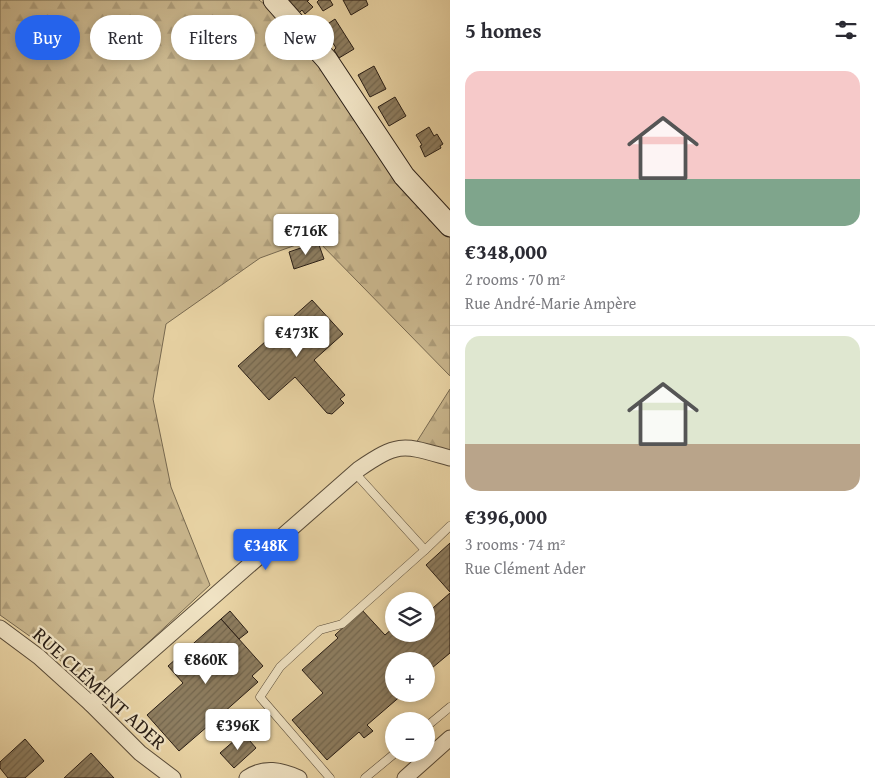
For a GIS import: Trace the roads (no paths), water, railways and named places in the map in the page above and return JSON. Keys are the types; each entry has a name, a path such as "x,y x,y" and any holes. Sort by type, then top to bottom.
{"main road":[{"path":"274,0 326,60 404,176 450,226"}],"street":[{"path":"92,704 355,473 383,453 400,447 417,448 450,458"},
{"name":"RUE CLÉMENT ADER","path":"0,628 39,657 92,704 140,753 173,778"},
{"path":"405,778 450,738"},
{"path":"247,778 265,771 282,770 299,778"}],"lane":[{"path":"355,473 425,550"},
{"path":"330,778 260,697 280,667 320,630 342,624 450,526"},
{"path":"435,720 450,707"},
{"path":"365,778 385,761"}]}
